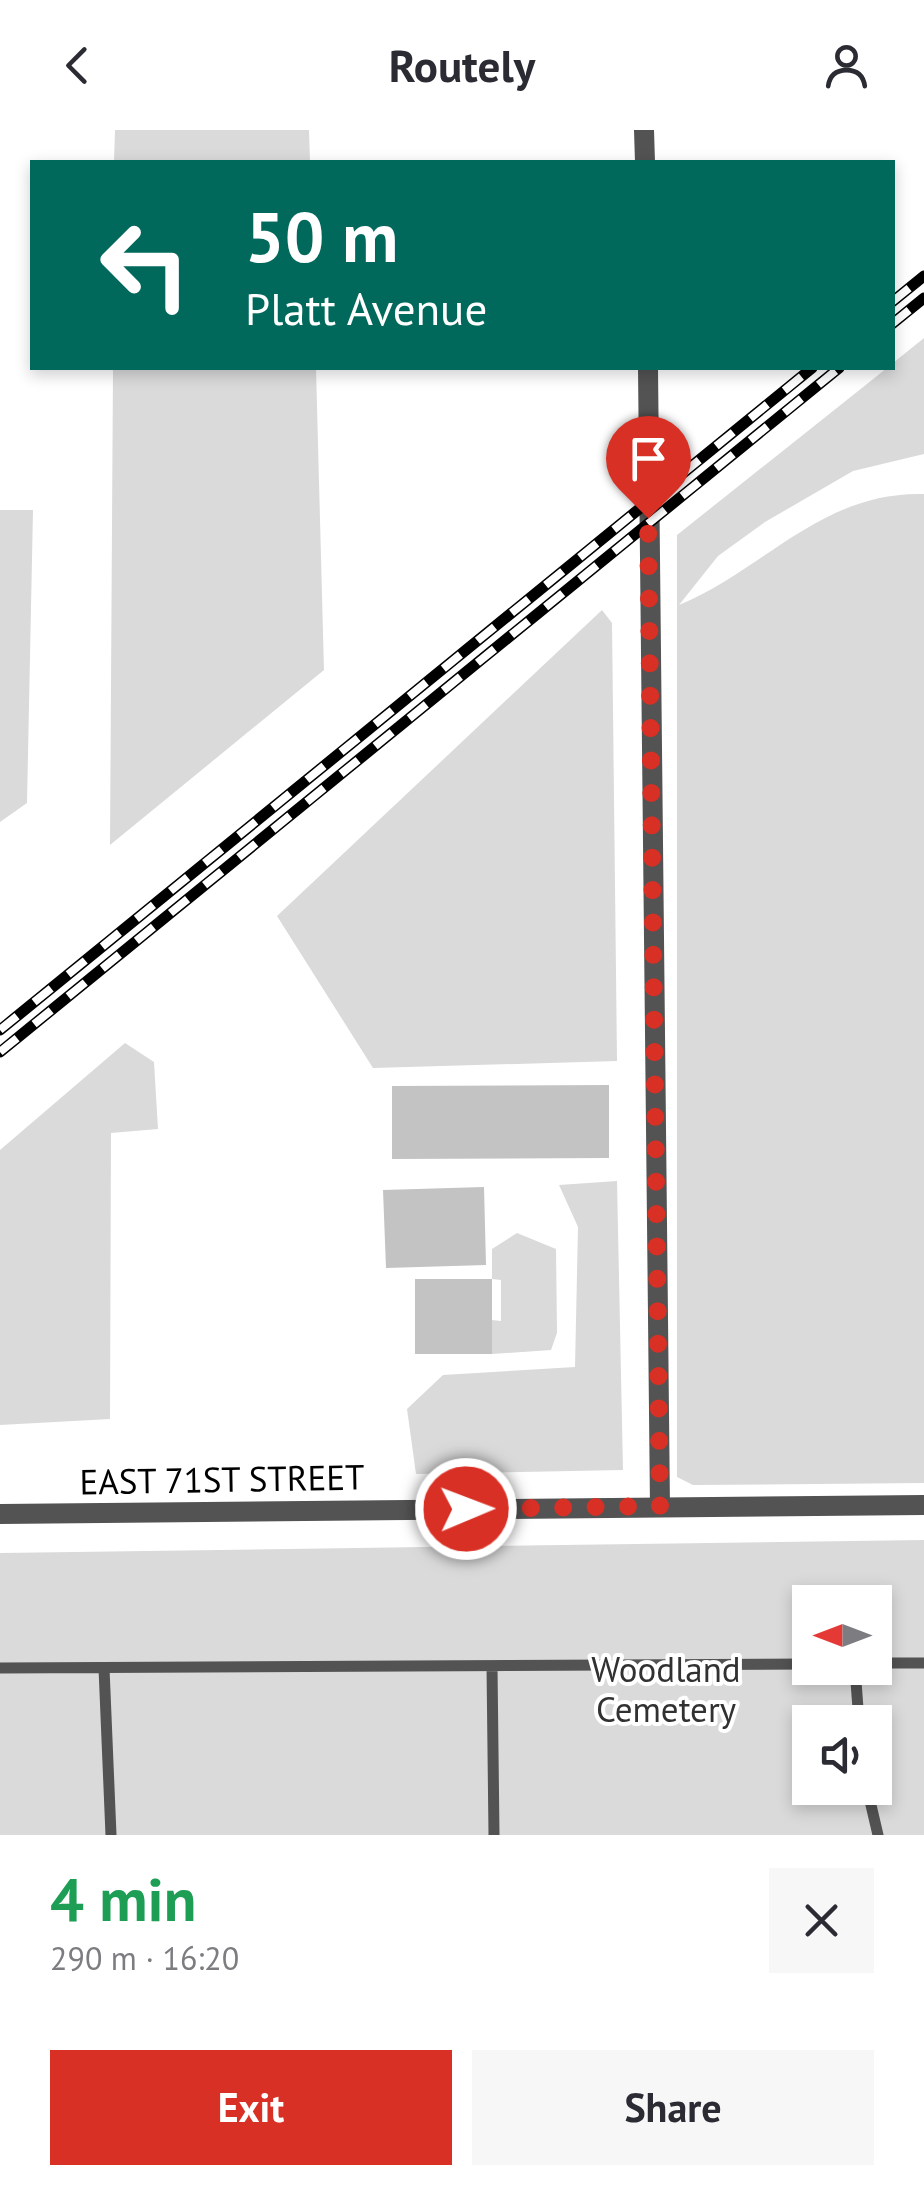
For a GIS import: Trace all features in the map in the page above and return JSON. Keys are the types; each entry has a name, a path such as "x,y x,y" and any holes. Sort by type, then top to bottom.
{"street":[{"path":"644,130 645,160"},
{"path":"648,370 660,1506"},
{"name":"EAST 71ST STREET","path":"0,1514 924,1504"}],"lane":[{"path":"892,1663 924,1662"},
{"path":"0,1668 792,1664"},
{"path":"492,1666 494,1835"},
{"path":"104,1668 110,1835"},
{"path":"872,1805 878,1835"}],"green space":[{"path":"115,130 309,130 310,160 114,160"},
{"path":"924,338 924,454 853,471 765,522 718,556 679,605 824,519 888,496 924,494 924,1483 693,1485 677,1477 677,535 884,370 895,370 895,361"},
{"path":"113,370 316,370 324,670 110,845"},
{"path":"0,510 33,510 27,803 0,822"},
{"path":"602,610 612,623 617,1061 373,1068 277,916"},
{"path":"125,1043 154,1062 158,1129 111,1133 110,1419 0,1425 0,1150"},
{"path":"617,1181 623,1470 416,1474 407,1409 443,1375 575,1367 578,1227 559,1185"},
{"path":"517,1233 556,1249 557,1333 551,1350 492,1354 492,1320 501,1321 501,1280 492,1279 492,1249"},
{"name":"Woodland Cemetery","path":"924,1540 924,1835 0,1835 0,1553"}],"building":[{"path":"609,1085 609,1158 392,1159 392,1086"},
{"path":"484,1187 486,1265 386,1268 383,1190"},
{"path":"415,1279 492,1279 492,1354 415,1354"}],"railway":[{"path":"895,300 924,276"},
{"path":"895,322 924,298"},
{"path":"0,1030 810,370"},
{"path":"0,1052 837,370"}],"route":[{"path":"466,1509 660,1506 648,518"}]}
